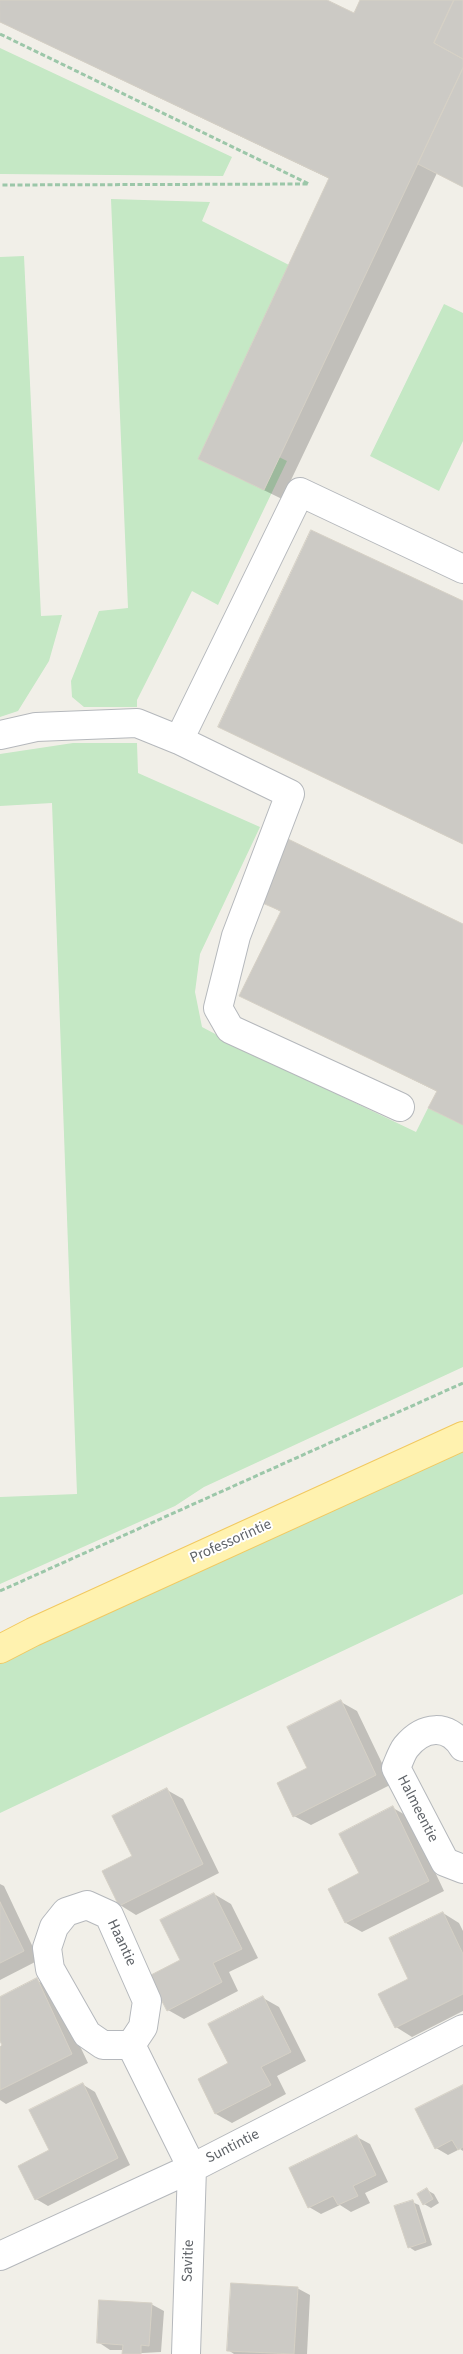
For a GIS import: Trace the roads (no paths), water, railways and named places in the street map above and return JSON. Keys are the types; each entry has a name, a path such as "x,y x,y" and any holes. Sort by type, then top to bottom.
{"main road":[{"name":"Professorintie","path":"0,1649 33,1632 463,1436"}],"street":[{"path":"180,740 300,492 463,569"},
{"path":"0,735 36,727 136,723 180,740 290,794 236,936 218,1008 230,1029 400,1106"},
{"name":"Halmeentie","path":"463,1747 456,1735 439,1729 419,1734 405,1748 396,1768 445,1862 463,1869"},
{"name":"Haantie","path":"86,1905 110,1915 147,2001 143,2027 131,2045 103,2045 87,2034 50,1969 47,1948 54,1927 66,1912 86,1905"},
{"name":"Suntintie","path":"0,2256 192,2168 463,2029"},
{"path":"131,2045 192,2168"},
{"name":"Savitie","path":"186,2354 192,2168"}]}
